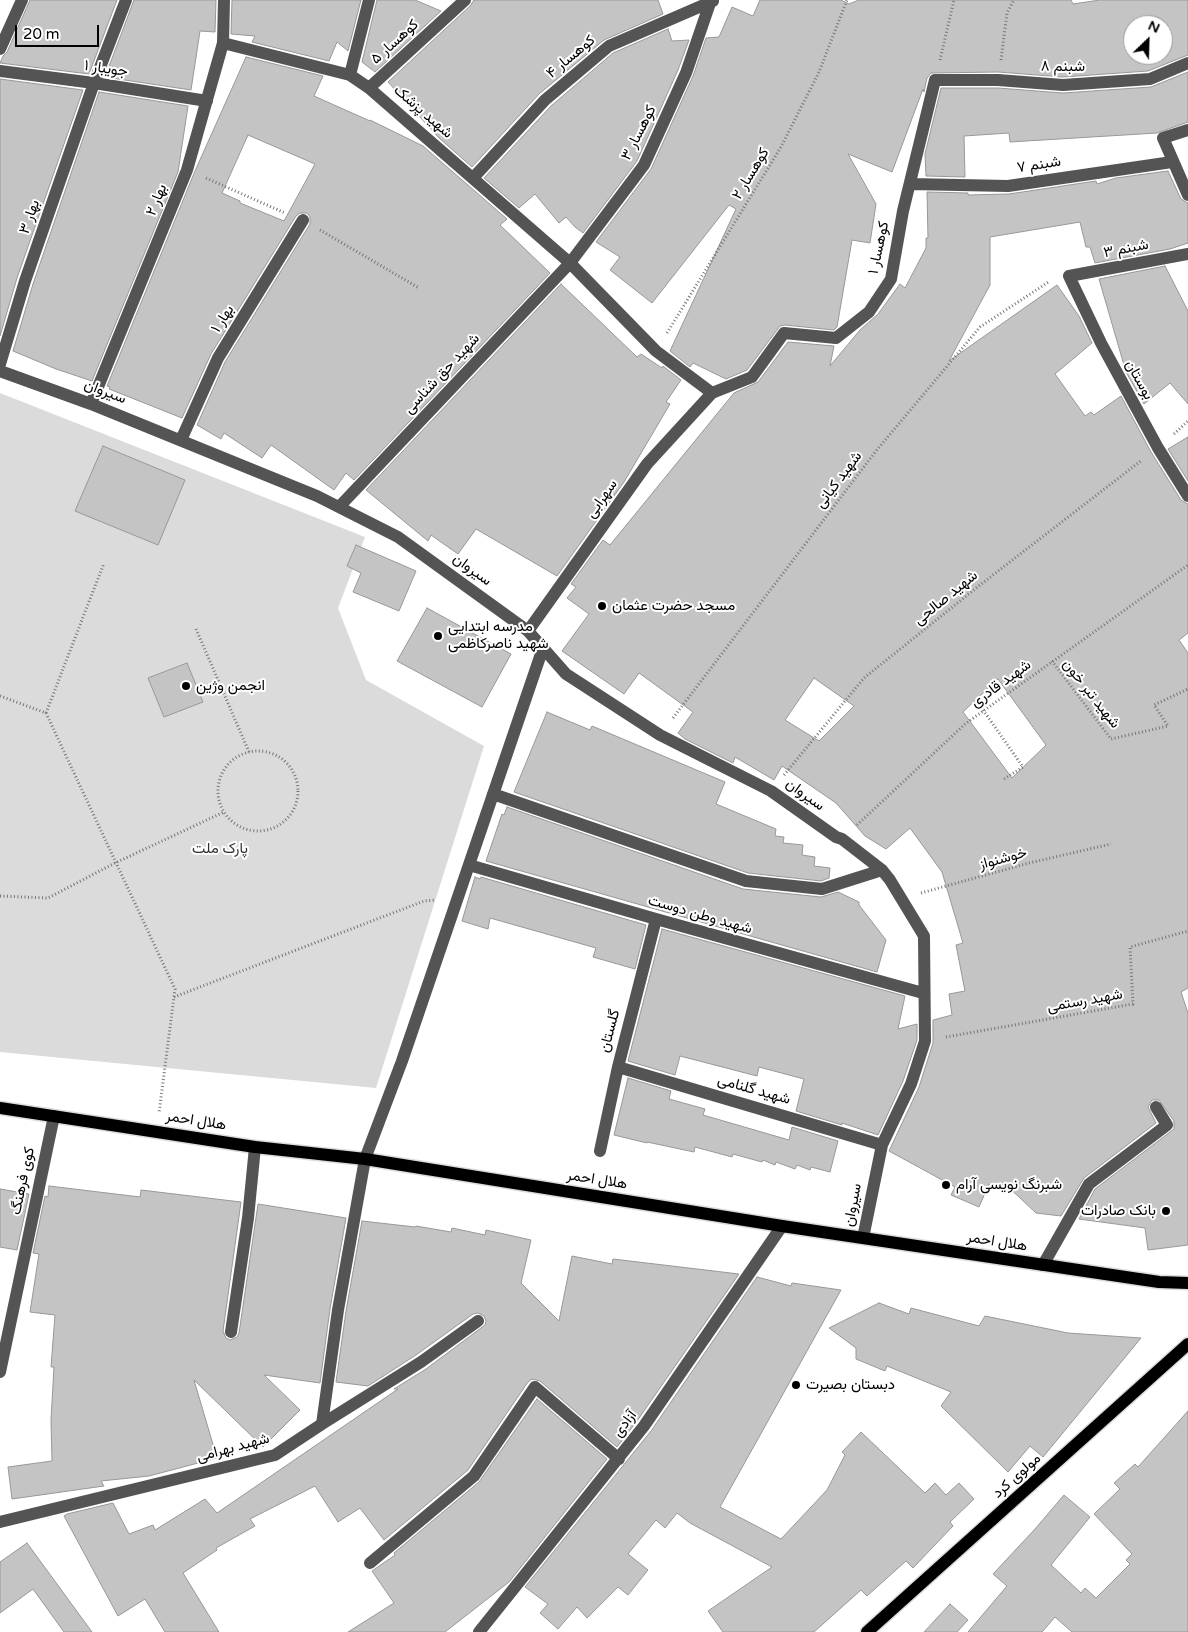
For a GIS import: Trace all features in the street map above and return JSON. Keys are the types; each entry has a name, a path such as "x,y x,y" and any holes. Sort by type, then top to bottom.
{"main road":[{"name":"هلال احمر","path":"0,1108 255,1147 365,1159 782,1226 1043,1265 1159,1282 1188,1283"},
{"name":"مولوی کرد","path":"867,1632 1188,1344"}],"street":[{"path":"0,49 22,0"},
{"name":"بهار ۳","path":"0,364 25,281 94,83 126,0"},
{"name":"بهار ۲","path":"91,404 187,170 223,43 224,0"},
{"path":"350,75 369,0"},
{"name":"کوهسار ۵","path":"369,88 465,0"},
{"name":"کوهسار ۴","path":"473,178 545,100 610,46 712,2"},
{"name":"کوهسار ۳","path":"570,263 644,164 686,73 712,2"},
{"name":"شهید پزشک","path":"223,43 350,75 369,88 570,263 656,351 712,393"},
{"name":"شبنم ۸","path":"935,80 998,80 1062,85 1150,79 1188,64"},
{"name":"جویبار ۱","path":"0,71 94,83 207,101"},
{"name":"کوهسار ۱","path":"712,393 752,377 784,333 836,338 869,312 891,279 903,212 935,80"},
{"path":"1188,130 1163,138 1188,195"},
{"name":"شبنم ۷","path":"910,184 1008,186 1172,162"},
{"name":"بهار ۱","path":"181,440 218,358 303,220"},
{"name":"شبنم ۳","path":"1069,276 1188,254"},
{"name":"شهید حق شناسی","path":"339,507 570,263"},
{"name":"بوستان","path":"1069,276 1101,343 1158,448 1188,496"},
{"name":"سیروان","path":"0,371 91,404 317,496 398,537 528,631 566,674 660,735 771,791 836,838 842,839 882,870 924,936 923,993 925,1041 911,1084 882,1144 863,1238"},
{"name":"سهرابی","path":"528,631 647,464 712,393"},
{"path":"322,1424 338,1310 365,1159 402,1061 543,648"},
{"path":"493,794 746,881 822,889 882,870"},
{"name":"شهید وطن دوست","path":"469,865 656,920 923,993"},
{"name":"گلستان","path":"600,1151 618,1067 656,920"},
{"name":"شهید گلنامی","path":"618,1067 882,1144"},
{"path":"1043,1265 1089,1184 1168,1125 1156,1107"},
{"name":"کوی فرهنگ","path":"0,1372 2,1347 54,1116"},
{"path":"231,1332 248,1218 255,1147"},
{"name":"آزادی","path":"479,1632 644,1426 782,1226"},
{"name":"شهید بهرامی","path":"0,1522 275,1455 422,1362 478,1321"},
{"path":"370,1563 474,1476 535,1387 619,1459"}],"path":[{"name":"کوهسار ۲","path":"656,351 781,147 819,72 847,0"},
{"path":"935,80 954,0"},
{"path":"998,80 1007,12 1014,0"},
{"name":"شهید کیانی","path":"660,735 876,451 980,327 1052,280 1069,276"},
{"name":"شهید صالحی","path":"771,791 864,678 980,585 1158,448"},
{"path":"46,713 104,563"},
{"name":"شهید قادری","path":"842,839 965,724 1188,564"},
{"path":"196,629 249,752"},
{"name":"شهید تبر خون","path":"1052,661 1111,739 1168,726 1154,704 1188,689"},
{"path":"0,696 46,713 174,990 156,1131"},
{"path":"983,710 1023,767 1004,780"},
{"path":"262,751 275,754 287,762 295,773 298,800 292,812 283,822 271,829 258,831 244,829 233,822 224,812 218,794 221,775 228,764 238,756 249,752 262,751"},
{"path":"0,896 48,898 224,812"},
{"name":"خوشنواز","path":"901,899 1029,863 1111,844"},
{"path":"174,997 424,901 457,899"},
{"name":"شهید رستمی","path":"925,1041 1133,1004 1130,947 1188,931"}],"green space":[{"name":"پارک ملت","path":"0,393 365,537 338,608 366,680 484,746 376,1088 0,1052"}],"building":[{"path":"30,0 117,0 89,74 0,63 7,52"},
{"path":"134,0 216,0 215,32 200,31 191,90 105,77"},
{"path":"232,0 361,0 348,51 337,42 329,61 252,42 255,36 231,34"},
{"path":"377,0 415,0 441,11 375,72 362,62"},
{"path":"474,0 658,0 663,14 604,40 539,94 472,167 439,138 388,82 470,6"},
{"path":"760,0 841,0 849,4 859,0 1071,0 1073,4 1100,0 1188,0 1188,55 1173,61 1173,15 1123,15 1123,65 1163,65 1148,71 1063,77 998,72 931,73 927,78 924,92 923,89 892,172 848,154 876,204 870,243 852,240 837,327 834,330 780,326 747,370 726,379 693,363 690,367 670,351 736,209 729,205 652,303 610,270 620,257 596,242 651,169 693,76 706,38 719,37 732,7 753,16"},
{"path":"668,29 672,41 689,40 678,70 637,161 583,233 566,217 559,223 535,194 519,208 484,178 551,106 613,53"},
{"path":"246,57 323,76 314,96 370,120 423,146 507,219 500,225 550,273 354,480 346,473 334,490 271,445 262,458 224,433 221,439 197,425 225,362 310,224 310,217 307,213 300,213 296,216 211,354 182,418 109,389 110,387 107,386 195,171","holes":["248,135 315,164 284,221 240,203 240,201 222,193"]},
{"path":"1188,72 1188,122 1157,133 1010,142 1009,133 964,136 965,177 926,176 925,154 941,88 998,88 1063,93 1151,87"},
{"path":"0,79 83,90 17,278 0,336"},
{"path":"99,92 188,106 178,172 92,381 56,369 13,351 33,284"},
{"path":"1168,171 1181,199 1188,203 1188,243 1170,249 1095,263 1090,247 1086,247 1080,222 990,237 990,285 949,361 1057,285 1079,316 1092,343 1055,374 1085,416 1091,412 1094,415 1121,396 1151,452 1181,500 1188,504 1188,633 1179,640 1188,653 1188,988 1181,992 1188,1013 1188,1245 1148,1250 1145,1228 1079,1219 1095,1189 1174,1129 1174,1121 1159,1100 1152,1100 1148,1107 1156,1123 1084,1178 1061,1216 1036,1213 1004,1183 999,1189 989,1184 979,1207 951,1195 955,1187 889,1151 919,1087 933,1043 933,1020 952,1015 949,994 965,991 956,945 963,943 942,872 910,828 886,849 865,836 836,803 782,766 774,780 735,757 733,763 685,739 678,733 693,712 639,673 624,694 562,651 589,614 567,598 576,587 571,584 603,540 610,545 734,393 758,382 788,342 834,346 830,366 860,330 878,314 900,284 905,288 926,248 926,238 928,238 927,192 968,193 968,195 1009,194 1096,181 1097,184 1116,178","holes":["814,678 854,706 819,741 785,720","998,679 1046,745 1012,778 963,712"]},
{"path":"1165,266 1188,311 1188,404 1170,383 1144,404 1126,372 1099,279"},
{"path":"561,284 637,357 641,354 662,368 663,366 681,380 666,402 670,404 624,482 557,576 476,529 458,554 431,535 428,541 366,490"},
{"path":"1188,437 1188,481 1168,449"},
{"path":"103,446 185,480 158,545 75,511"},
{"path":"356,545 416,571 399,611 353,592 361,573 347,566"},
{"path":"427,608 511,654 482,707 397,661"},
{"path":"187,663 203,702 164,717 148,678"},
{"path":"547,712 590,730 592,726 725,782 716,804 776,829 775,836 784,837 783,843 803,845 802,855 815,857 814,866 830,868 829,878 821,881 748,873 514,792"},
{"path":"507,807 743,889 821,897 838,892 859,902 859,905 886,940 877,972 486,861 502,814 504,815"},
{"path":"475,877 480,879 481,877 646,925 635,969 593,957 596,948 490,918 488,929 462,921"},
{"path":"662,929 905,996 898,1029 917,1024 917,1040 903,1081 878,1135 796,1111 804,1079 759,1067 757,1076 680,1056 675,1075 628,1061"},
{"path":"628,1078 671,1091 669,1099 705,1109 703,1115 789,1140 792,1127 838,1141 830,1172 811,1167 810,1170 797,1165 795,1169 776,1162 775,1165 763,1160 762,1162 733,1154 732,1157 695,1147 694,1152 614,1135"},
{"path":"49,1186 140,1197 141,1190 241,1202 223,1331 226,1338 230,1340 237,1337 239,1333 258,1204 346,1218 330,1309 320,1383 264,1375 300,1410 263,1447 194,1380 217,1458 149,1476 101,1481 104,1486 12,1499 8,1467 52,1461 51,1420 54,1367 51,1367 55,1315 30,1312 39,1254 33,1253 45,1196 48,1197"},
{"path":"0,1189 29,1194 17,1250 0,1247"},
{"path":"362,1221 416,1226 451,1232 452,1228 485,1235 486,1230 531,1240 521,1283 559,1321 572,1256 612,1264 613,1259 739,1274 617,1447 540,1381 532,1379 528,1382 468,1470 384,1540 360,1508 338,1522 315,1486 250,1519 255,1526 216,1548 217,1550 183,1573 219,1632 165,1632 145,1599 118,1616 64,1516 113,1503 129,1534 153,1525 155,1530 205,1499 217,1513 398,1389 394,1389 426,1369 485,1325 484,1316 478,1313 473,1314 416,1355 368,1386 336,1382"},
{"path":"757,1277 791,1286 792,1283 841,1290 720,1507 781,1539 827,1490 845,1455 842,1452 861,1432 925,1493 935,1483 946,1495 959,1483 974,1499 950,1522 953,1526 913,1568 906,1561 867,1596 861,1590 814,1632 723,1632 708,1611 772,1567 690,1523 677,1513 665,1528 656,1520 628,1554 648,1570 628,1595 618,1587 587,1618 577,1607 558,1629 540,1613 548,1604 525,1587 651,1431"},
{"path":"879,1303 909,1314 911,1308 979,1326 985,1316 1068,1333 1141,1338 1043,1457 1030,1446 1008,1472 941,1406 951,1392 887,1366 885,1371 856,1359 856,1348 829,1328"},
{"path":"537,1399 607,1459 509,1582 445,1632 348,1632 394,1603 372,1571 395,1555 394,1553 479,1482"},
{"path":"1188,1411 1188,1632 1072,1632 1055,1617 1042,1632 968,1632 1007,1586 993,1574 1064,1495 1090,1517 1051,1565 1081,1593 1085,1588 1096,1598 1130,1564 1126,1560 1132,1554 1094,1514 1120,1489 1114,1483 1135,1464 1138,1467"},
{"path":"27,1543 92,1632 64,1632 33,1589 0,1613 0,1562"},
{"path":"950,1604 968,1620 957,1632 924,1632"}],"place":[{"name":"مسجد حضرت عثمان","path":"602,606"},
{"name":"مدرسه ابتدایی شهید ناصرکاظمی","path":"438,636"},
{"name":"انجمن وژین","path":"186,686"},
{"name":"شبرنگ نویسی آرام","path":"946,1185"},
{"name":"بانک صادرات","path":"1166,1211"},
{"name":"دبستان بصیرت","path":"796,1385"}]}
